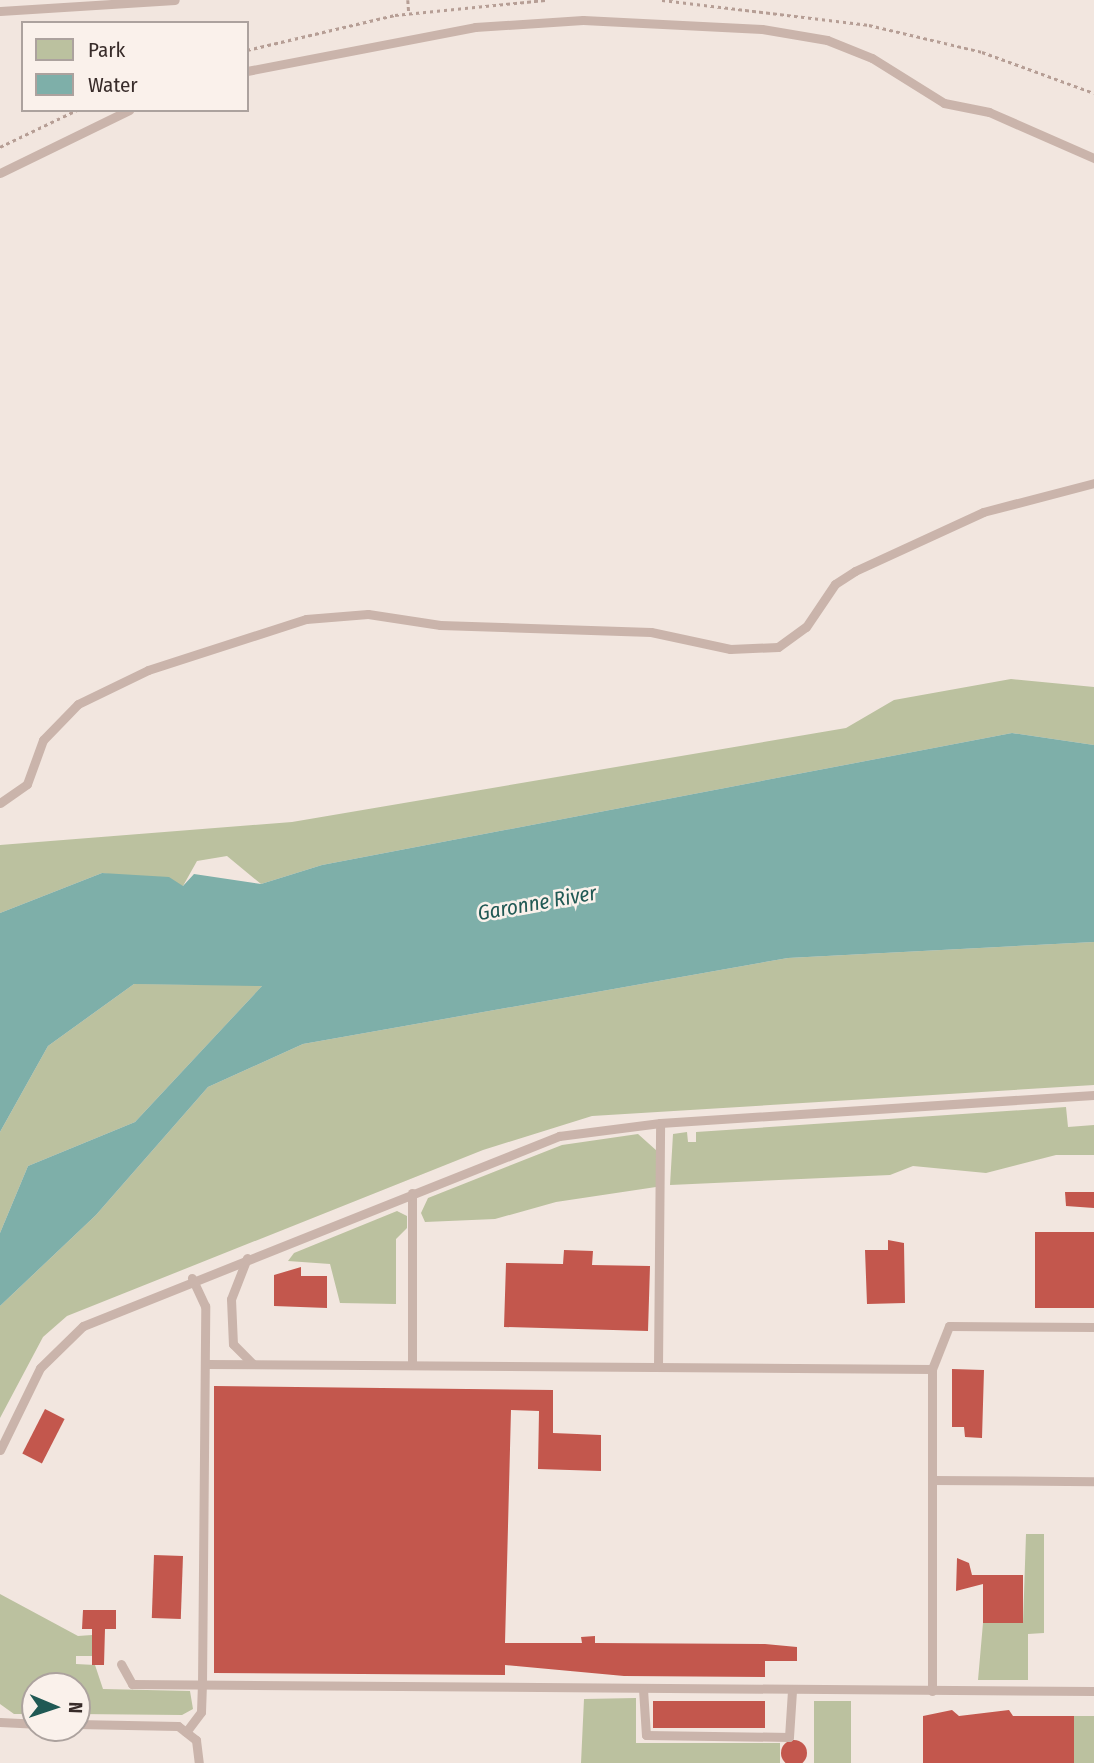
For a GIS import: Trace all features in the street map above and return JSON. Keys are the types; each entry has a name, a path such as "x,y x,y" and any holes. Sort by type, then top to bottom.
{"lane":[{"path":"0,11 101,7 175,0"},
{"path":"248,71 475,27 583,20 762,30 849,49 944,103 989,112 1094,158"},
{"path":"0,173 125,112"},
{"path":"0,803 27,785 49,732 78,704 148,670 306,618 368,614 440,625 651,632 730,649 778,647 806,627 835,584 855,571 983,512 1094,484"},
{"path":"0,1450 40,1368 83,1326 192,1278 559,1136 660,1123 1094,1095"},
{"path":"659,1367 660,1123"},
{"path":"412,1194 412,1365"},
{"path":"247,1258 231,1299 233,1344 253,1364"},
{"path":"186,1732 201,1712 202,1685 205,1306 192,1278"},
{"path":"932,1691 932,1369 949,1326 1094,1327"},
{"path":"205,1364 932,1369"},
{"path":"932,1480 1094,1482"},
{"path":"121,1664 132,1684 1094,1691"},
{"path":"643,1689 646,1735 789,1737 792,1690"},
{"path":"0,1723 21,1724"},
{"path":"91,1724 178,1726 196,1740 199,1763"}],"path":[{"path":"408,0 409,13"},
{"path":"248,50 409,13 545,0"},
{"path":"662,0 869,25 982,52 1094,93"},
{"path":"0,147 73,112"}],"green space":[{"path":"1011,679 1094,687 1094,745 1012,733 322,865 261,884 227,856 197,861 183,886 102,873 0,913 0,845 292,822 846,728 894,700"},
{"path":"1094,942 1094,1085 592,1116 483,1150 67,1316 43,1337 0,1418 0,1306 96,1215 208,1087 303,1044 788,958"},
{"path":"134,984 263,985 135,1122 28,1166 0,1233 0,1132 48,1046"},
{"path":"1066,1107 1068,1127 1094,1125 1094,1155 1056,1155 986,1173 913,1166 890,1175 670,1185 673,1134 687,1132 688,1142 696,1142 696,1132"},
{"path":"638,1134 657,1151 656,1187 556,1202 495,1219 425,1222 421,1213 428,1198 562,1145"},
{"path":"397,1211 407,1216 407,1228 396,1239 396,1304 340,1303 330,1264 288,1261 294,1253"},
{"path":"1026,1534 1044,1534 1044,1633 1028,1634 1028,1680 978,1680 983,1623 1023,1623"},
{"path":"0,1594 78,1636 92,1635 92,1656 76,1656 76,1664 95,1665 103,1689 190,1691 193,1709 182,1715 91,1714 91,1672 21,1672 21,1714 14,1714 0,1704"},
{"path":"636,1698 636,1743 780,1743 780,1763 581,1763 584,1699"},
{"path":"814,1701 851,1701 851,1763 814,1763"},
{"path":"1074,1716 1094,1716 1094,1763 1074,1763"}],"water":[{"name":"Garonne River","path":"1012,733 1094,745 1094,942 788,958 303,1044 208,1087 96,1215 0,1306 0,1233 28,1166 135,1122 262,986 134,984 48,1046 0,1132 0,913 102,873 169,877 183,886 194,874 261,884 322,865"}],"building":[{"path":"1065,1192 1094,1192 1094,1208 1066,1206"},
{"path":"1035,1232 1094,1232 1094,1308 1035,1308"},
{"path":"888,1240 904,1243 905,1303 867,1304 865,1250 888,1250"},
{"path":"564,1250 593,1251 592,1265 650,1266 648,1331 504,1327 506,1263 563,1264"},
{"path":"301,1267 301,1276 327,1276 327,1308 274,1306 274,1275"},
{"path":"952,1369 984,1370 982,1438 965,1437 964,1427 952,1427"},
{"path":"214,1386 553,1390 553,1433 601,1435 601,1471 538,1469 539,1411 511,1410 505,1643 582,1643 581,1637 595,1636 595,1643 765,1644 797,1647 797,1661 765,1661 765,1677 624,1676 505,1665 505,1675 214,1673"},
{"path":"45,1409 65,1419 42,1464 22,1454"},
{"path":"154,1555 183,1556 181,1619 152,1618"},
{"path":"957,1558 969,1563 972,1575 1023,1575 1023,1623 983,1623 983,1584 956,1591"},
{"path":"83,1610 116,1610 116,1629 105,1629 104,1665 92,1665 92,1629 82,1629"},
{"path":"653,1701 765,1701 765,1728 653,1728"},
{"path":"952,1710 959,1716 1009,1710 1013,1716 1074,1716 1074,1763 923,1763 923,1716"},
{"path":"789,1741 799,1741 806,1748 806,1758 800,1764 788,1764 782,1758 782,1748"}]}
